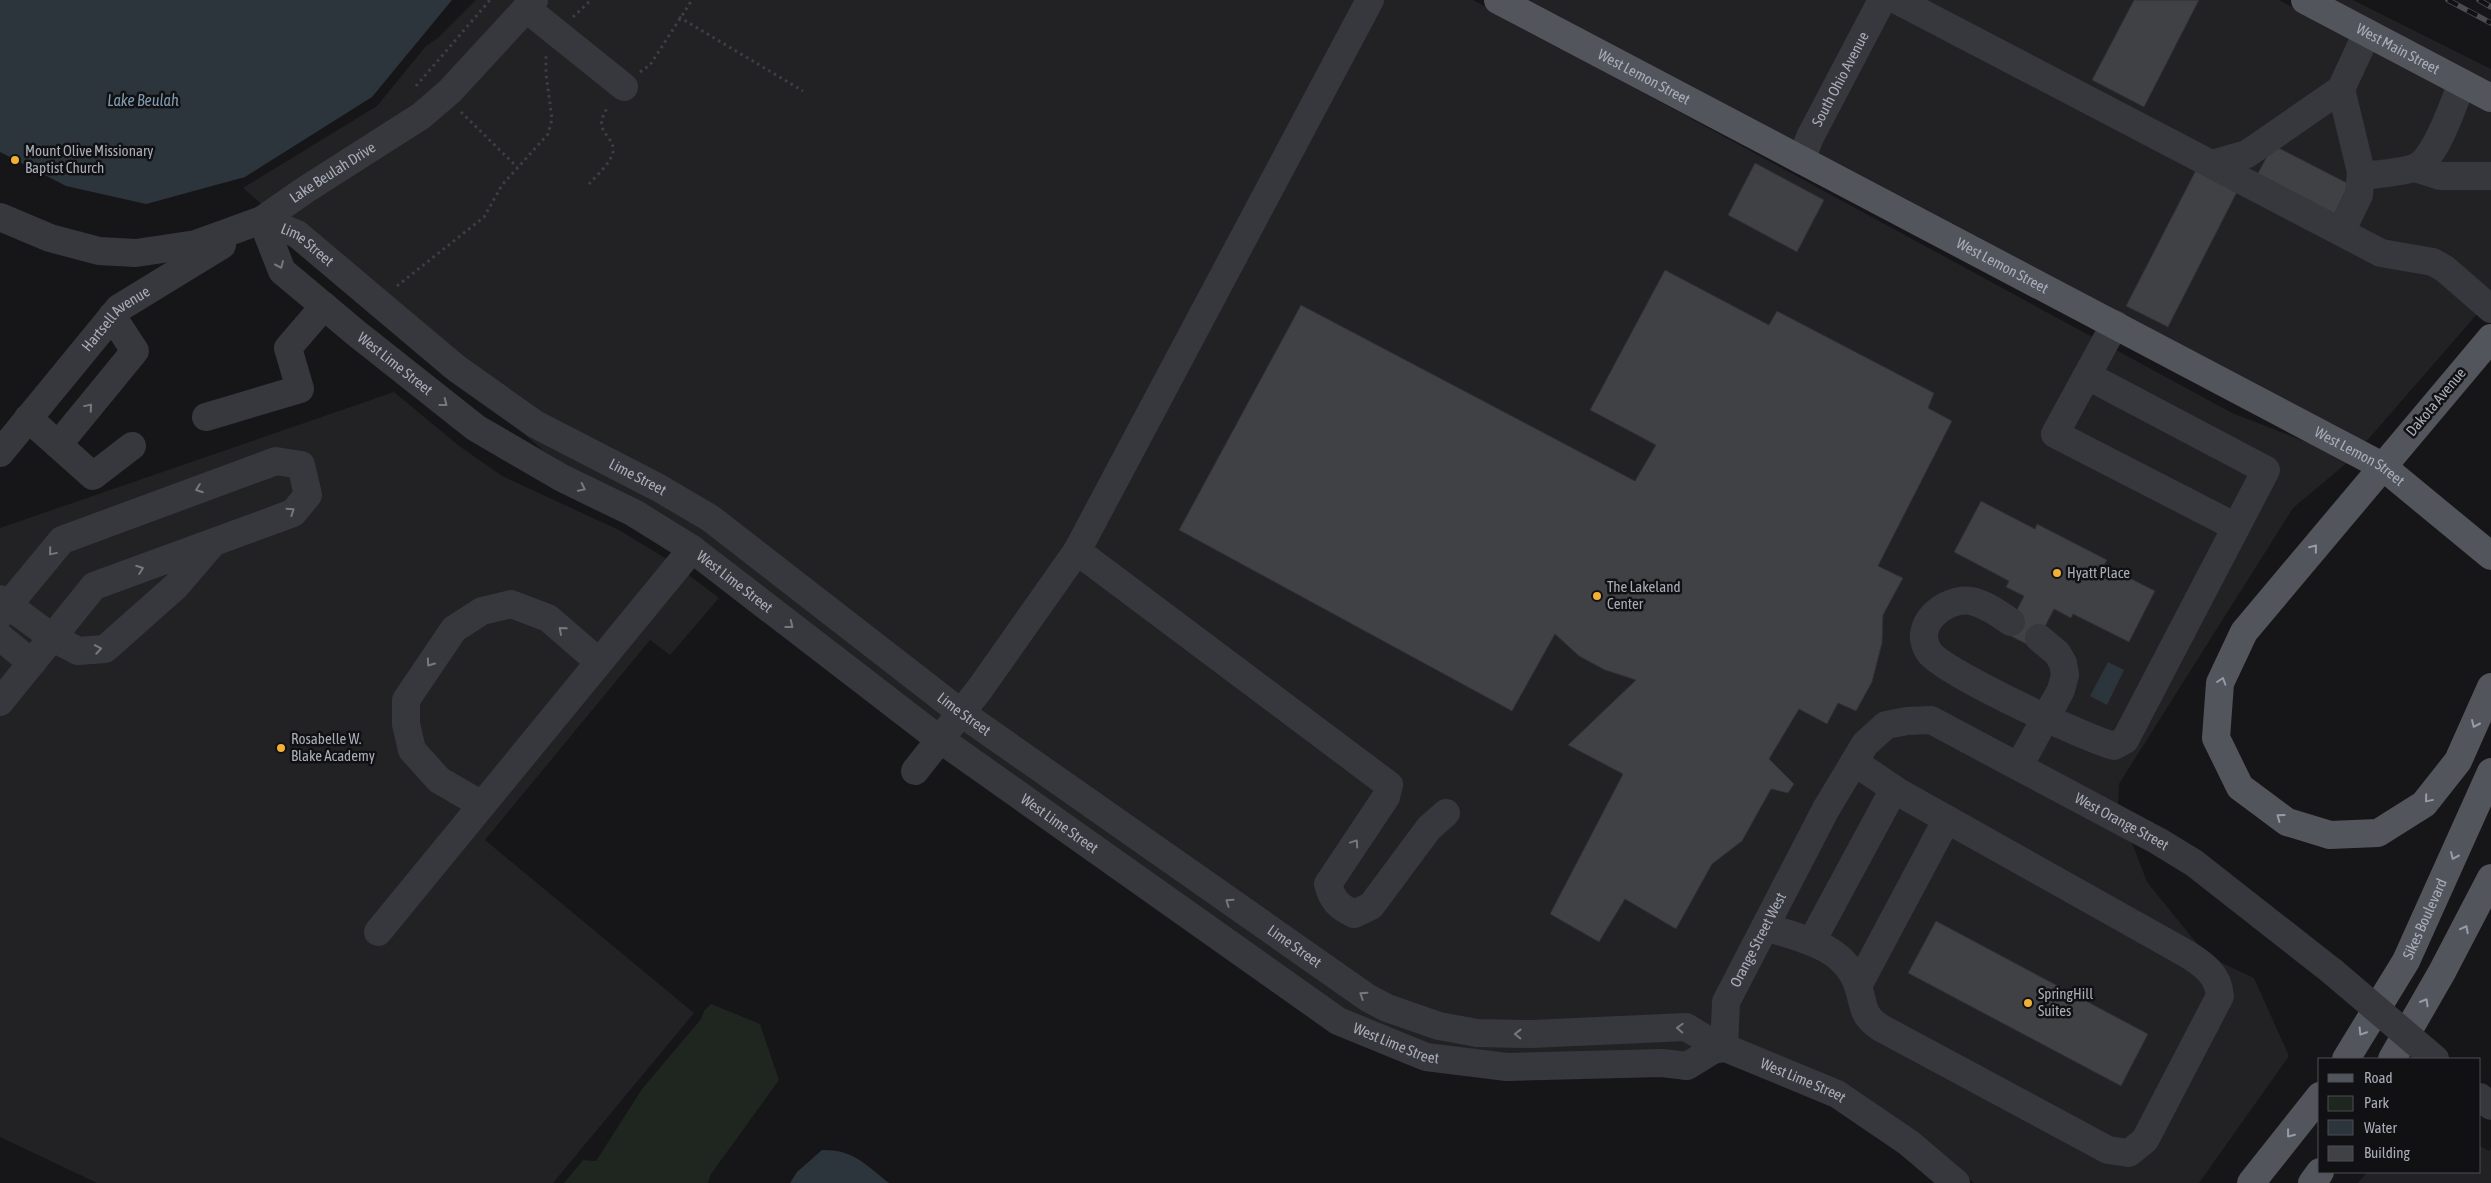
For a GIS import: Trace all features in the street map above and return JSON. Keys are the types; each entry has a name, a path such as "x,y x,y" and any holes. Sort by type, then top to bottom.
{"main road":[{"name":"West Lemon Street","path":"1498,0 2382,466 2491,556"},
{"name":"West Main Street","path":"2305,0 2491,98"},
{"name":"Dakota Avenue","path":"2491,338 2244,632 2220,683 2216,738 2240,787 2286,822 2330,835 2378,833 2424,804 2458,761 2491,687"},
{"name":"Sikes Boulevard","path":"2347,1058 2406,961 2491,772"},
{"path":"2393,1058 2442,972 2491,878"},
{"path":"2251,1183 2318,1099"}],"street":[{"path":"915,771 979,690 1077,551 1370,0"},
{"name":"South Ohio Avenue","path":"1801,160 1810,137 1882,0"},
{"path":"1897,0 2381,253 2433,262 2445,269 2491,309"},
{"path":"530,4 559,34 624,87"},
{"name":"Lake Beulah Drive","path":"0,217 50,238 99,251 136,253 196,244 262,220 305,190 421,116 450,91 530,4"},
{"path":"2212,164 2247,154 2341,89 2367,33"},
{"path":"2361,176 2414,168 2424,162 2433,150 2462,83"},
{"path":"2341,89 2361,176 2359,195 2341,232"},
{"path":"2414,168 2440,176 2491,176"},
{"name":"West Lime Street","path":"262,220 282,271 476,428 562,478 634,513 692,549 939,739 1338,1021 1368,1035 1426,1057 1507,1066 1662,1063 1687,1066 1713,1050 1724,1048 1836,1094 1909,1143 1956,1183"},
{"name":"Hartsell Avenue","path":"0,452 118,308 262,220"},
{"name":"Lime Street","path":"262,220 297,234 456,368 535,424 659,488 710,518 960,712 1361,994 1387,1008 1439,1026 1477,1033 1531,1034 1686,1027 1724,1048"},
{"path":"206,417 300,389 288,348 324,306"},
{"path":"58,445 135,351 112,316"},
{"path":"2115,324 2055,434 2236,527"},
{"path":"2011,622 1986,606 1971,601 1953,601 1940,608 1929,620 1924,644 1930,654 1949,668 2004,698 2097,742 2114,746 2125,740 2266,470 2088,376"},
{"path":"28,418 93,476 132,446"},
{"path":"0,702 53,638 94,586 213,542 293,513 308,494 301,465 276,461 62,540 2,607 53,638 78,651 104,649 176,586 213,542"},
{"path":"378,932 692,549"},
{"path":"1077,551 1389,785 1386,797 1328,884 1331,896 1341,908 1354,914 1370,906 1429,828 1446,813"},
{"path":"482,805 439,780 412,750 406,724 406,700 454,629 482,611 512,604 548,618 599,662"},
{"path":"0,637 32,663"},
{"path":"2018,766 2061,690 2065,675 2063,663 2057,654 2039,638"},
{"name":"West Orange Street","path":"1812,836 1865,744 1886,725 1907,721 1931,720 2158,841 2194,863 2333,972 2434,1058"},
{"path":"1765,927 1812,941 1828,949 1841,959 1852,972 1858,986 1864,1012 1872,1022 1881,1028 2108,1150 2129,1153 2145,1140 2220,996 2219,986 2213,974 2187,954 1947,820 1894,789 1854,762"},
{"path":"1812,941 1894,789"},
{"path":"1858,986 1947,820"},
{"name":"Orange Street West","path":"1724,1048 1726,1002 1812,836"},
{"path":"2481,1098 2491,1106"}],"path":[{"path":"414,89 490,0"},
{"path":"393,289 484,216 502,185 517,166 548,134 552,119 552,103 546,74 548,48 591,0"},
{"path":"679,17 803,91"},
{"path":"457,108 517,166"}],"shaded area":[{"path":"476,0 520,0 442,83 415,107 264,206 243,188 377,106 426,46 438,38"},
{"path":"548,0 1473,0 2232,413 2327,450 2348,462 2293,508 2119,784 2118,805 1885,714 1713,1029 1479,1021 1443,1014 1393,998 1375,988 542,414 463,358 285,217 535,16"},
{"path":"1524,0 1870,0 1796,144"},
{"path":"1894,0 2279,0 2491,112 2491,298 2365,443 1815,154"},
{"path":"2330,0 2353,0 2491,69 2491,85"},
{"name":"Rosabelle W. Blake Academy","path":"394,392 458,445 502,476 619,530 670,561 719,598 670,655 650,640 485,840 694,1013 553,1183 97,1183 0,1137 0,528"},
{"path":"508,420 703,528 1381,1019 1682,1039 1696,1047 1685,1054 1509,1055 1443,1047 1410,1039 1345,1011 590,479 544,451"},
{"path":"1928,732 2131,840 2147,882 2207,956 2254,978 2289,1056 2199,1183 1974,1183 1916,1134 1735,1039 1737,1004 1835,814 1873,751 1890,736"},
{"path":"2481,1147 2489,1151 2491,1148 2491,1183 2358,1183 2366,1173 2481,1173"}],"green space":[{"path":"711,1004 760,1024 779,1080 711,1174 708,1183 564,1183 583,1160 596,1161 642,1089 701,1019 704,1011"}],"water":[{"name":"Lake Beulah","path":"0,0 452,0 372,97 245,177 146,204 66,186 0,152"},
{"path":"2108,662 2124,670 2107,705 2090,696"},
{"path":"822,1150 833,1150 851,1155 866,1164 889,1183 790,1183 797,1172"}],"building":[{"path":"2134,0 2199,0 2144,107 2092,80"},
{"path":"2273,145 2349,184 2333,217 2256,177"},
{"path":"1755,163 1824,200 1797,252 1728,215"},
{"path":"2196,170 2237,192 2168,327 2126,306"},
{"name":"The Lakeland Center","path":"1665,270 1769,325 1777,311 1934,393 1928,408 1952,421 1878,566 1903,578 1883,615 1882,643 1872,682 1856,711 1838,703 1827,724 1799,709 1769,759 1794,784 1788,793 1771,789 1742,841 1712,864 1676,929 1625,899 1599,942 1550,914 1623,774 1568,745 1636,680 1605,670 1579,656 1555,634 1512,711 1179,530 1301,305 1635,481 1656,445 1590,410"},
{"name":"Hyatt Place","path":"1981,501 2035,529 2037,524 2107,560 2104,565 2155,591 2129,642 2073,614 2071,618 2054,609 2034,648 2005,633 2024,596 2006,587 2009,581 1954,552"},
{"name":"SpringHill Suites","path":"1936,921 2148,1034 2121,1086 1908,973"}],"railway":[{"path":"2448,0 2491,23"},
{"path":"2479,0 2491,7"}],"place":[{"name":"Mount Olive Missionary Baptist Church","path":"15,160"},
{"name":"Hyatt Place","path":"2057,573"},
{"name":"The Lakeland Center","path":"1597,596"},
{"name":"Rosabelle W. Blake Academy","path":"281,748"},
{"name":"SpringHill Suites","path":"2028,1003"}]}
